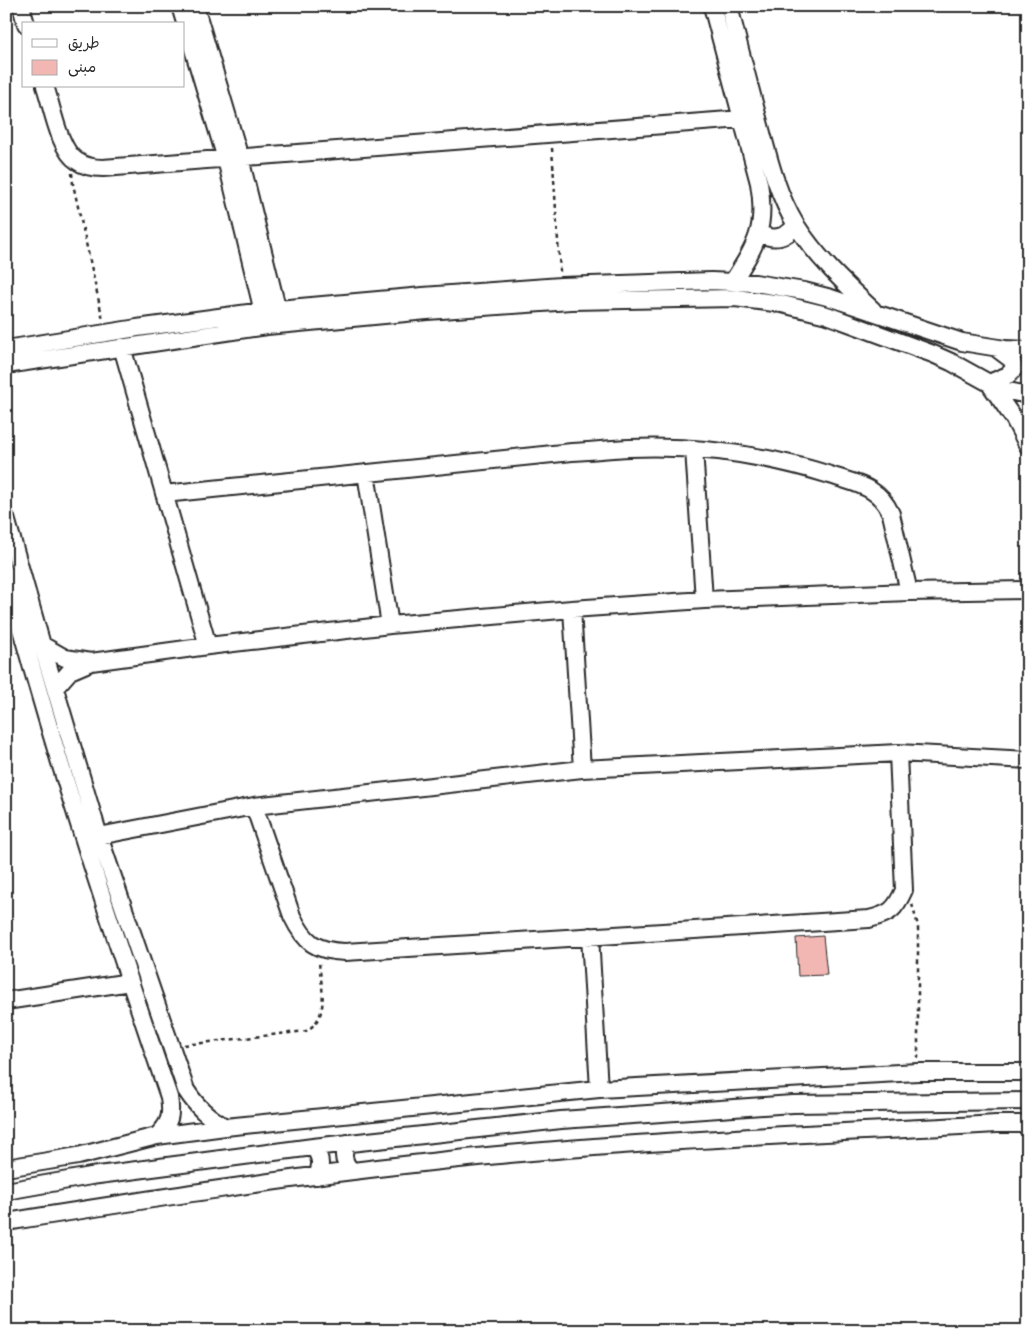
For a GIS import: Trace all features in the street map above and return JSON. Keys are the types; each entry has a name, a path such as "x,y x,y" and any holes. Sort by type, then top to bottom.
{"street":[{"path":"21,6 25,22"},
{"path":"180,6 233,159"},
{"path":"195,6 272,318"},
{"path":"712,6 762,200 762,217 759,233 753,249 733,281"},
{"path":"729,6 773,175 783,200 796,225 818,255 830,269 879,315"},
{"path":"46,88 66,150 76,161 89,167 103,168 742,119"},
{"path":"759,233 767,237 784,237 796,225"},
{"path":"6,349 106,333 272,318 561,286 733,281 777,286 831,298 962,342 996,348 1028,350"},
{"path":"6,365 122,347 272,318 427,311 571,301 711,298 758,300 805,308 850,322 951,362 1008,391 1028,395"},
{"path":"122,347 208,646"},
{"path":"989,383 1008,375 1014,369 1012,360 996,348"},
{"path":"989,383 1014,419 1028,446"},
{"path":"164,494 572,452 631,448 694,450 749,456 806,468 872,490 880,496 891,514 909,592"},
{"path":"694,450 704,600"},
{"path":"366,473 390,626"},
{"path":"6,518 55,688 91,838 130,982 169,1097 171,1111 167,1126 157,1136"},
{"path":"6,574 29,660 91,838 186,1090 196,1105 209,1118 225,1126"},
{"path":"55,688 70,671 90,662 208,646 390,626 572,609 704,600 909,592 1028,590"},
{"path":"572,609 582,768"},
{"path":"42,645 65,658 90,662"},
{"path":"91,838 254,806 582,768 898,753 1028,760"},
{"path":"254,806 292,916 300,932 318,948 328,951 345,952 869,919 884,915 897,905 904,890 898,753"},
{"path":"590,936 600,1089"},
{"path":"6,1001 130,982"},
{"path":"1028,1072 918,1072 600,1089 225,1126 157,1136 78,1156 7,1168 9,1191 91,1176 313,1147 561,1120 793,1104 1028,1101"},
{"path":"790,1079 793,1104"},
{"path":"6,1222 226,1187 424,1162 629,1144 996,1124 1028,1124"},
{"path":"347,1143 343,1155 344,1161 352,1171"},
{"path":"313,1147 321,1164 317,1176"}],"path":[{"path":"551,134 561,286"},
{"path":"76,161 72,168 73,184 106,333"},
{"path":"904,890 914,907 918,926 918,1072"},
{"path":"170,1047 306,1031 314,1026 320,1020 323,1011 318,948"}],"building":[{"path":"823,936 827,975 798,976 796,938"}]}
